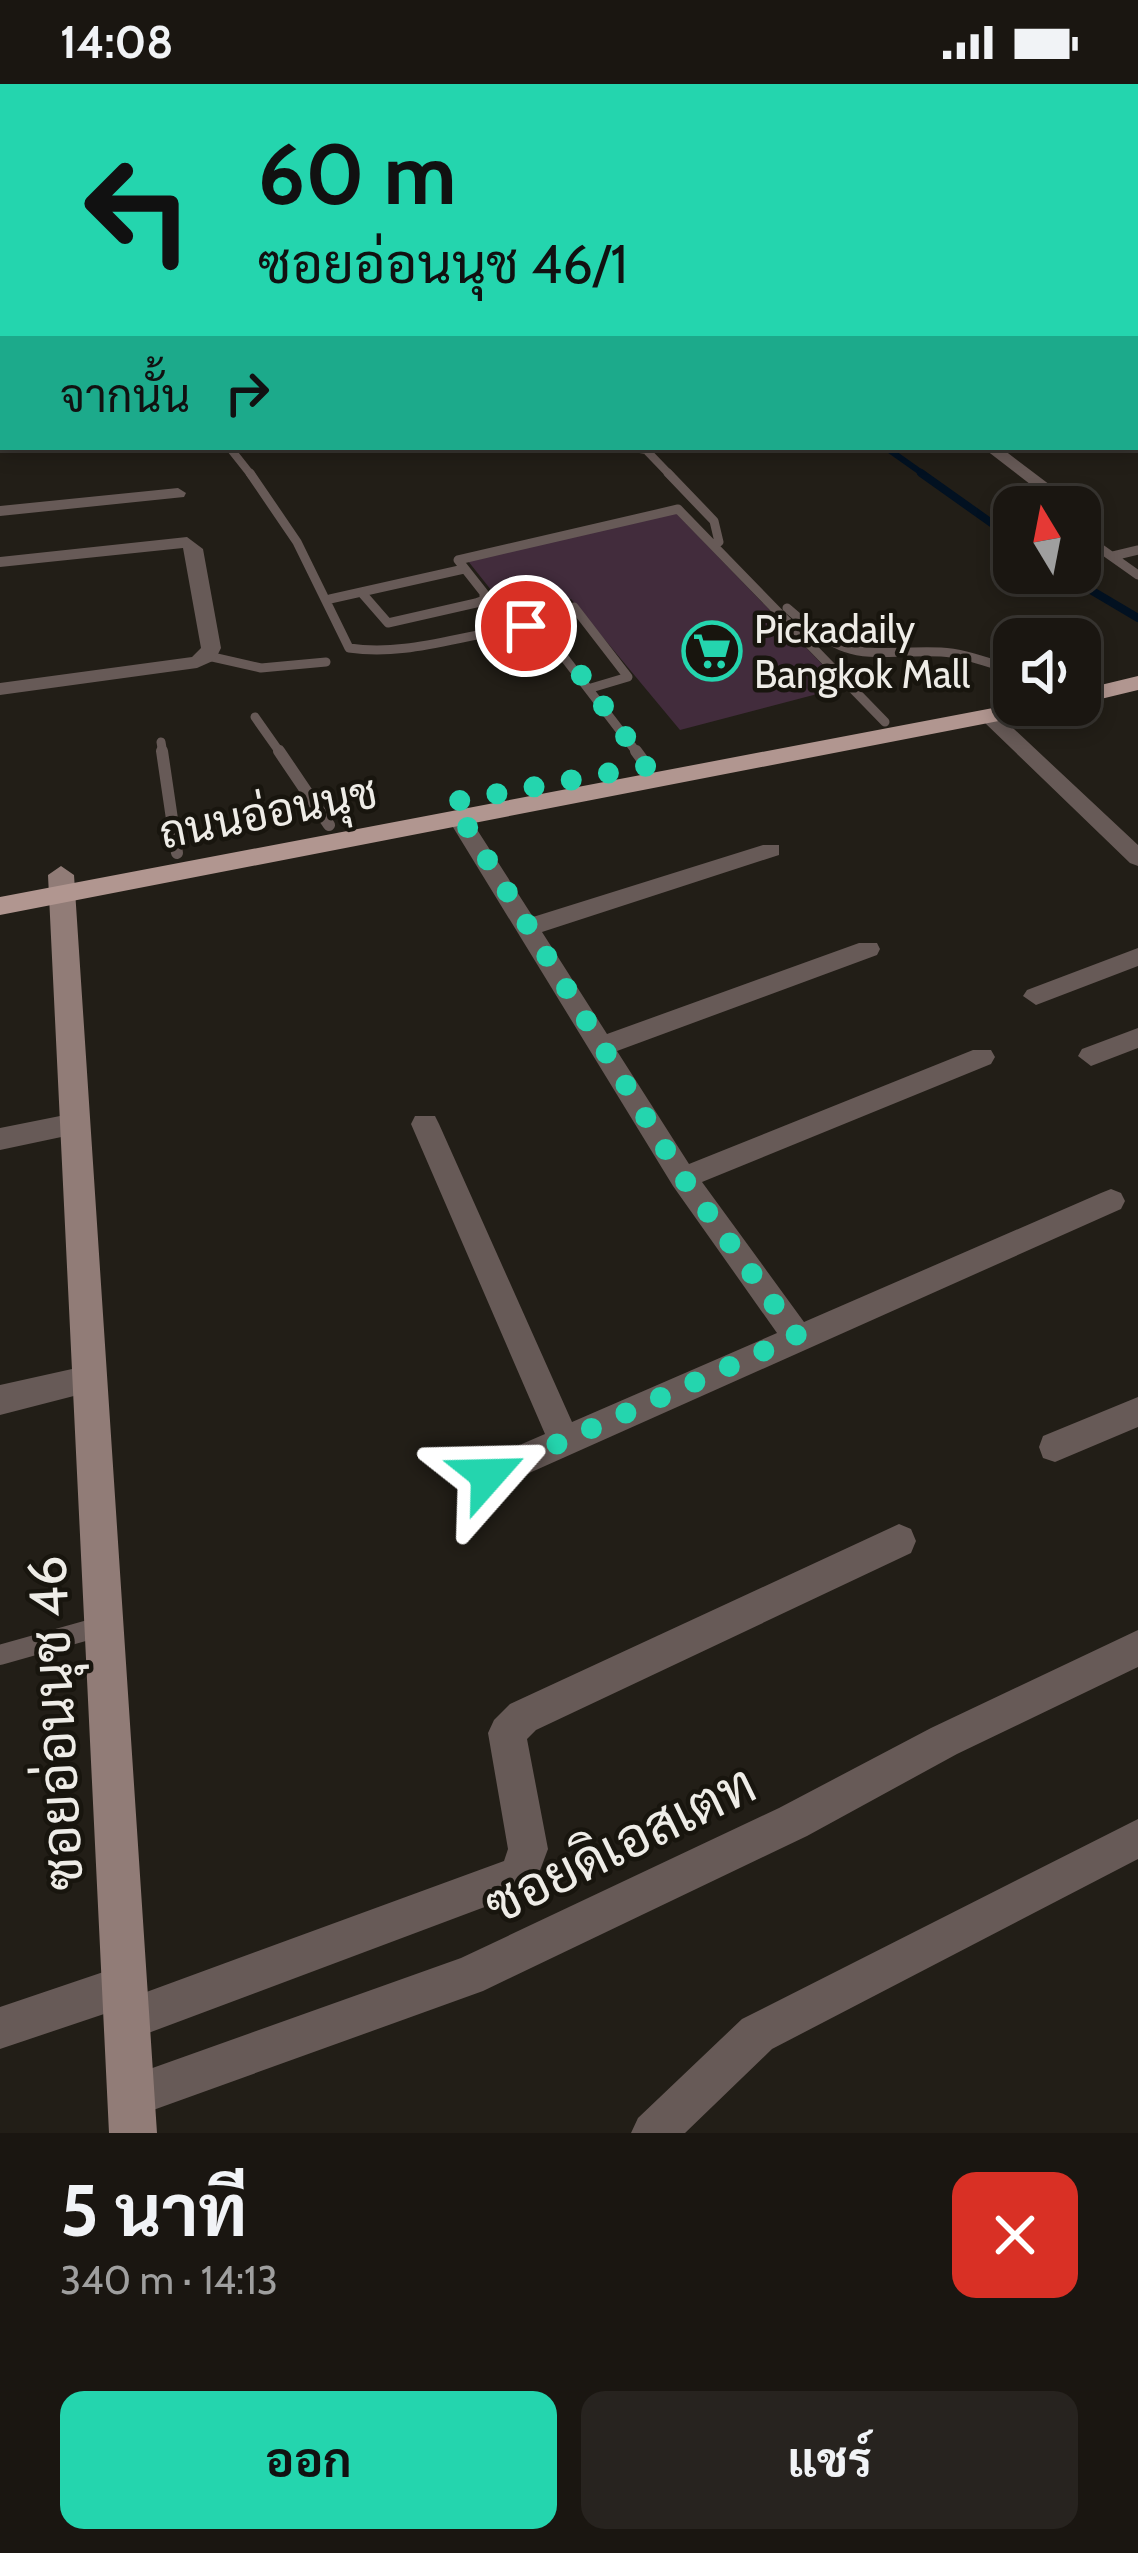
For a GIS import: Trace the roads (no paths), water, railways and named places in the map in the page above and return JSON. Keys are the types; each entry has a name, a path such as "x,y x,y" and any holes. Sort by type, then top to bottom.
{"main road":[{"path":"1101,675 1138,666"},
{"path":"1101,692 1138,682"},
{"name":"ถนนอ่อนนุช","path":"0,886 61,885 993,706"},
{"name":"ถนนอ่อนนุช","path":"0,905 177,854 329,825 455,811 647,766 885,722 993,710"}],"street":[{"path":"1000,450 1044,486"},
{"path":"0,511 178,493"},
{"path":"0,562 187,542 194,549 211,648 197,662 0,688"},
{"path":"984,711 1136,855"},
{"path":"455,811 683,1178 797,1336"},
{"path":"526,928 771,850"},
{"name":"ซอยอ่อนนุช 46","path":"61,885 132,2114"},
{"path":"600,1047 868,949"},
{"path":"1036,996 1138,957"},
{"path":"1091,1056 1138,1038"},
{"path":"683,1178 982,1057"},
{"path":"0,1139 75,1124"},
{"path":"425,1124 563,1439"},
{"path":"488,1475 1111,1201"},
{"path":"0,1400 90,1379"},
{"path":"1054,1447 1138,1412"},
{"path":"0,2029 126,2003 520,1875 528,1849 508,1733 523,1717 899,1540"},
{"name":"ซอยดิเอสเตท","path":"132,2114 468,1976 730,1852 1138,1648"},
{"path":"653,2133 757,2034 1138,1838"}],"lane":[{"path":"232,450 268,493 330,599 350,648 386,655 510,628 542,627 647,766"},
{"path":"649,450 714,521 715,536 728,553 826,642 868,653 969,656 993,663"},
{"path":"362,592 382,618 398,623 484,600 458,560 465,557 678,509 885,722"},
{"path":"1101,548 1138,575"},
{"path":"1113,556 1138,550"},
{"path":"330,599 464,568"},
{"path":"574,607 628,677 591,688"},
{"path":"208,656 261,668 326,662"},
{"path":"255,717 329,825"},
{"path":"161,742 177,854"},
{"path":"0,1655 104,1625"}],"waterway":[{"path":"889,450 926,476"},
{"path":"921,473 993,524"},
{"path":"1097,594 1138,618"}],"place":[{"name":"Pickadaily Bangkok Mall","path":"712,651"}]}
